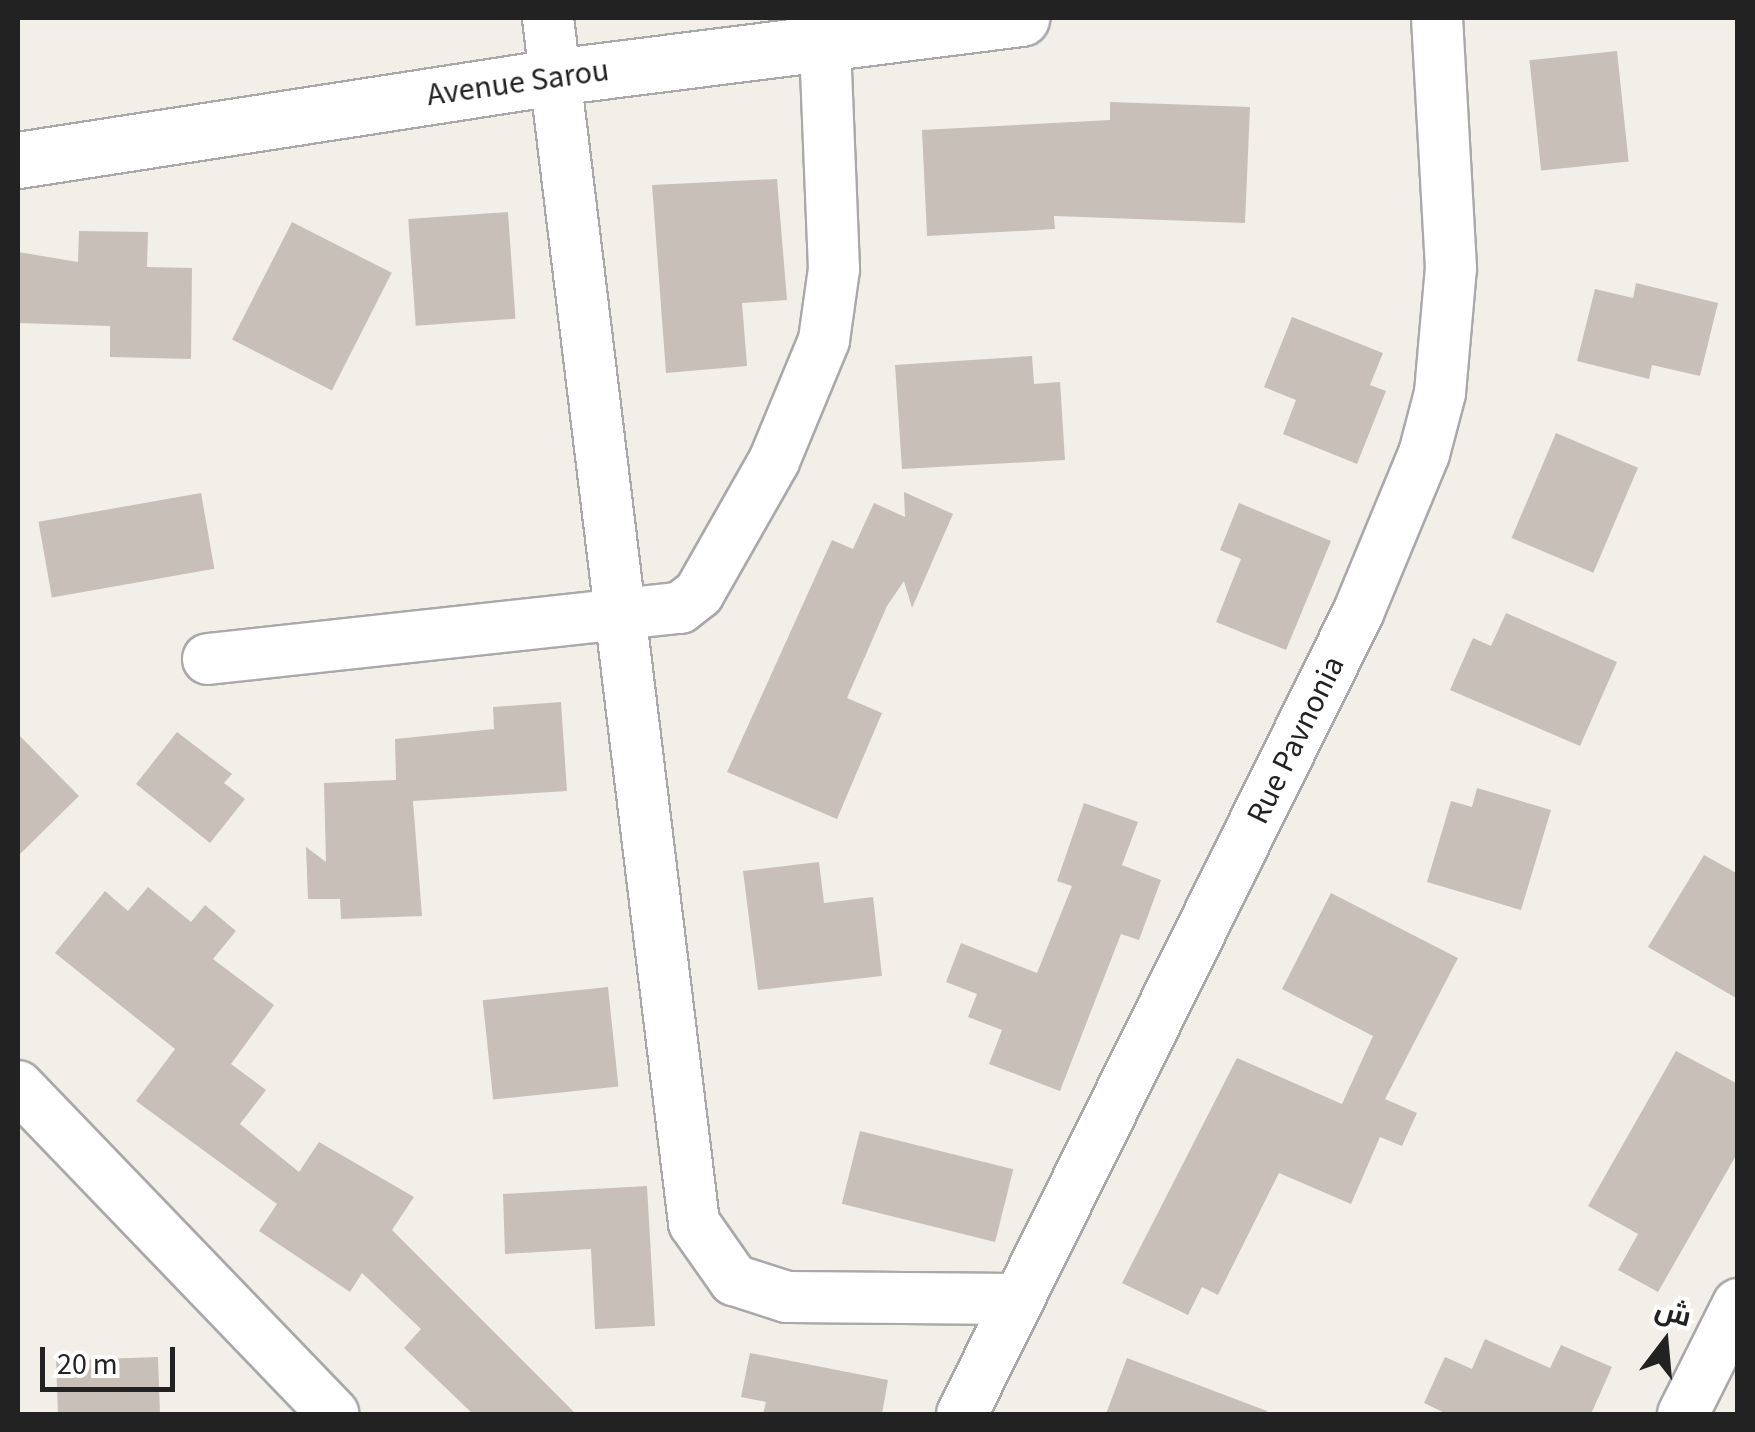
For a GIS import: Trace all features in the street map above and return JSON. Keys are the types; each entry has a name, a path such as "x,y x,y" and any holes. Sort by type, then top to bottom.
{"street":[{"path":"548,18 626,614 690,1192 706,1252 734,1280 788,1297 1019,1299"},
{"name":"Avenue Sarou","path":"18,160 554,76 1021,18"},
{"name":"Rue Pavnonia","path":"962,1414 1350,630 1424,454 1440,393 1451,268 1437,18"},
{"path":"208,659 680,608 716,573 810,382 834,270 826,43"},
{"path":"18,1086 334,1414"},
{"path":"1684,1414 1738,1304"}],"building":[{"path":"1617,51 1629,161 1541,171 1529,60"},
{"path":"1110,102 1250,107 1245,223 1054,216 1055,229 927,236 922,130 1110,120"},
{"path":"777,179 787,300 742,303 747,366 666,373 652,185"},
{"path":"508,212 515,319 416,326 408,219"},
{"path":"292,222 392,273 332,390 232,340"},
{"path":"79,231 148,232 147,267 192,268 191,359 110,357 110,326 18,323 18,252 78,262"},
{"path":"1636,283 1718,303 1700,376 1652,365 1649,379 1577,361 1595,289 1633,298"},
{"path":"1292,317 1383,353 1370,385 1386,391 1357,464 1283,434 1296,400 1264,387"},
{"path":"1032,356 1034,384 1060,382 1065,460 902,469 895,365"},
{"path":"1556,433 1638,468 1593,573 1511,538"},
{"path":"904,492 953,514 912,608 904,581 887,606 847,698 882,713 837,819 727,772 832,540 853,549 874,503 905,517"},
{"path":"201,493 214,569 52,597 39,522"},
{"path":"1239,503 1331,541 1286,650 1216,622 1241,559 1220,550"},
{"path":"1506,613 1617,662 1580,746 1450,690 1473,638 1491,646"},
{"path":"561,702 567,791 413,801 422,916 341,919 340,899 308,899 306,847 326,862 324,783 396,780 395,739 494,729 493,707"},
{"path":"177,732 232,774 224,783 245,799 210,843 136,784"},
{"path":"18,734 79,796 18,856"},
{"path":"1477,788 1551,810 1521,910 1427,882 1451,801 1472,807"},
{"path":"1084,803 1138,822 1122,865 1161,880 1139,940 1121,934 1060,1091 989,1064 1002,1030 968,1017 977,994 946,982 961,943 1037,973 1072,886 1057,881"},
{"path":"1704,855 1738,874 1738,999 1648,947"},
{"path":"819,862 824,903 873,897 882,976 758,990 743,871"},
{"path":"148,887 191,922 205,905 236,931 213,959 274,1005 231,1064 266,1090 240,1124 299,1172 319,1142 414,1197 392,1230 576,1414 473,1414 404,1348 421,1329 362,1273 350,1292 259,1231 277,1204 136,1101 175,1049 55,953 105,891 128,911"},
{"path":"1331,893 1458,958 1385,1099 1417,1113 1402,1146 1380,1137 1351,1204 1279,1173 1218,1295 1202,1287 1188,1315 1122,1283 1237,1058 1342,1104 1373,1036 1282,989"},
{"path":"608,987 618,1086 493,1100 483,1000"},
{"path":"1676,1051 1738,1084 1738,1152 1658,1292 1618,1270 1638,1234 1588,1206"},
{"path":"860,1131 1013,1169 995,1242 842,1204"},
{"path":"647,1186 655,1326 595,1329 591,1249 505,1254 503,1194"},
{"path":"1485,1339 1550,1368 1561,1345 1612,1367 1591,1414 1447,1414 1424,1403 1445,1357 1472,1369"},
{"path":"750,1353 888,1380 882,1414 763,1414 766,1402 741,1397"},
{"path":"158,1357 160,1414 58,1414 56,1361"},
{"path":"1127,1358 1267,1411 1266,1414 1106,1414"}]}
